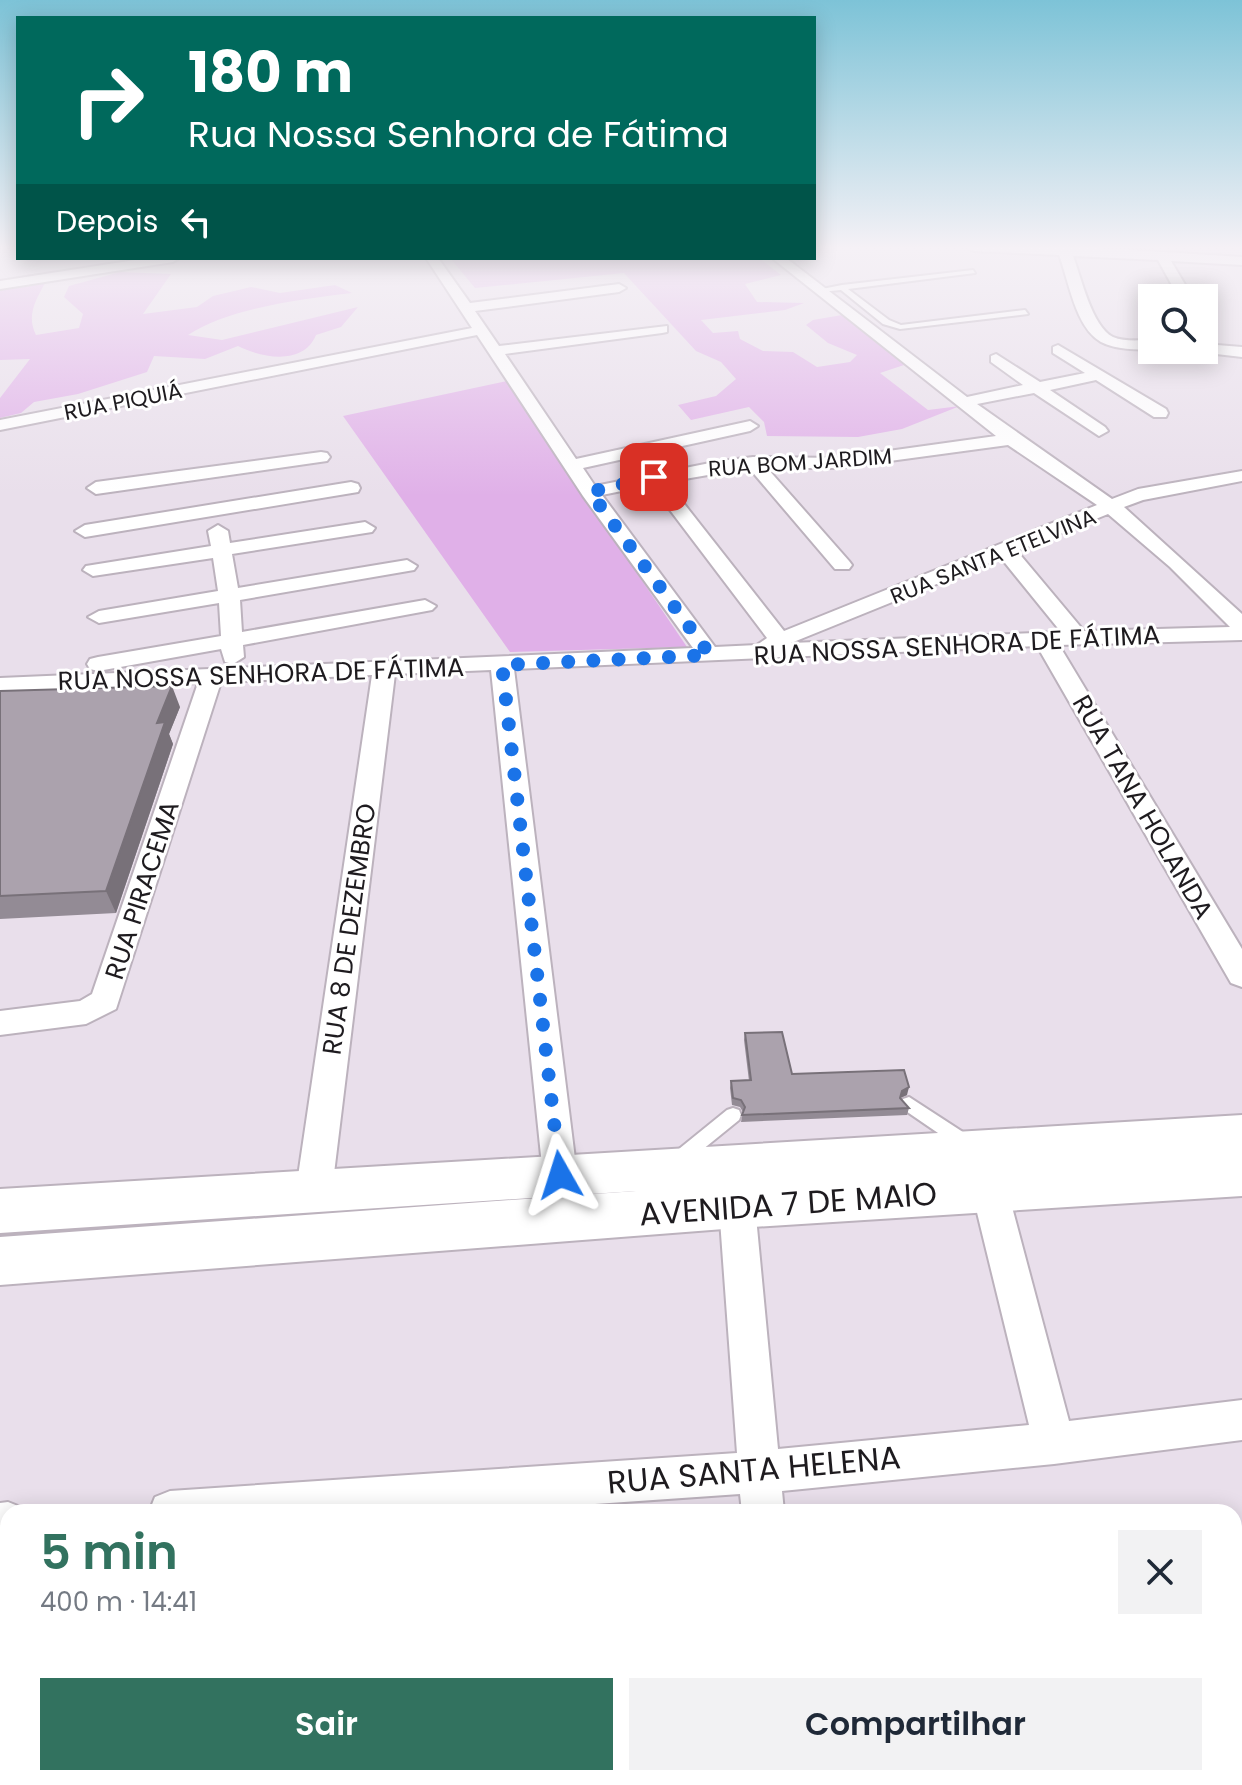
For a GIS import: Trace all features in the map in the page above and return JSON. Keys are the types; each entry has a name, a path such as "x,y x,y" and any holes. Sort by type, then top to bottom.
{"main road":[{"name":"AVENIDA 7 DE MAIO","path":"0,1261 737,1206 1242,1135"},
{"name":"AVENIDA 7 DE MAIO","path":"0,1211 667,1168 1242,1175"}],"street":[{"path":"495,351 660,329"},
{"path":"871,329 1011,439 1112,507 1177,563 1242,626"},
{"path":"1097,329 1102,337 1115,342 1138,344"},
{"path":"482,330 590,492 710,655"},
{"name":"RUA PIQUIÁ","path":"0,425 482,330"},
{"path":"1058,350 1160,413"},
{"path":"1218,351 1240,355"},
{"path":"996,359 1099,431"},
{"path":"964,402 1100,375"},
{"path":"573,465 750,426"},
{"name":"RUA BOM JARDIM","path":"590,492 654,477 753,462 838,463 1011,439"},
{"path":"96,488 321,457"},
{"path":"753,462 842,565"},
{"name":"RUA PIRACEMA","path":"0,1023 86,1012 105,1001 233,641 229,594 209,474"},
{"name":"RUA SANTA ETELVINA","path":"749,654 1138,495 1242,476"},
{"path":"654,477 780,640"},
{"path":"85,531 351,488"},
{"path":"93,570 365,528"},
{"path":"1006,551 1077,637"},
{"path":"99,617 407,566"},
{"path":"98,664 425,606"},
{"name":"RUA NOSSA SENHORA DE FÁTIMA","path":"0,685 1077,637 1242,633"},
{"name":"RUA TANA HOLANDA","path":"1044,639 1242,975"},
{"path":"502,665 560,1175"},
{"name":"RUA 8 DE DEZEMBRO","path":"314,1190 384,668"},
{"path":"983,1171 1054,1443"},
{"path":"737,1206 762,1492"},
{"name":"RUA SANTA HELENA","path":"407,1504 762,1492 1054,1443 1242,1420"}],"lane":[{"path":"909,1104 983,1171"},
{"path":"667,1168 733,1115"}],"shaded area":[{"path":"0,329 34,329 36,335 71,329 199,329 188,335 222,340 266,329 334,329 316,335 302,351 281,357 258,354 238,346 205,359 154,356 147,372 78,394 34,402 21,413 0,418 0,398 30,359 0,360"},
{"path":"676,329 710,329 713,333 738,331 740,339 763,351 793,352 817,367 850,362 857,355 828,343 811,329 860,329 904,365 880,373 928,410 960,406 902,429 858,437 767,436 764,422 749,407 691,420 678,405 716,396 736,379 721,362 696,351"},
{"path":"507,381 687,647 510,652 343,416"}],"building":[{"path":"172,686 157,723 165,722 106,891 0,896 0,691"},
{"path":"782,1032 792,1074 904,1070 909,1087 902,1091 900,1098 909,1108 742,1115 745,1107 741,1100 733,1098 731,1081 751,1080 745,1033"}],"route":[{"path":"560,1175 502,665 710,655 590,492 654,477"}]}
